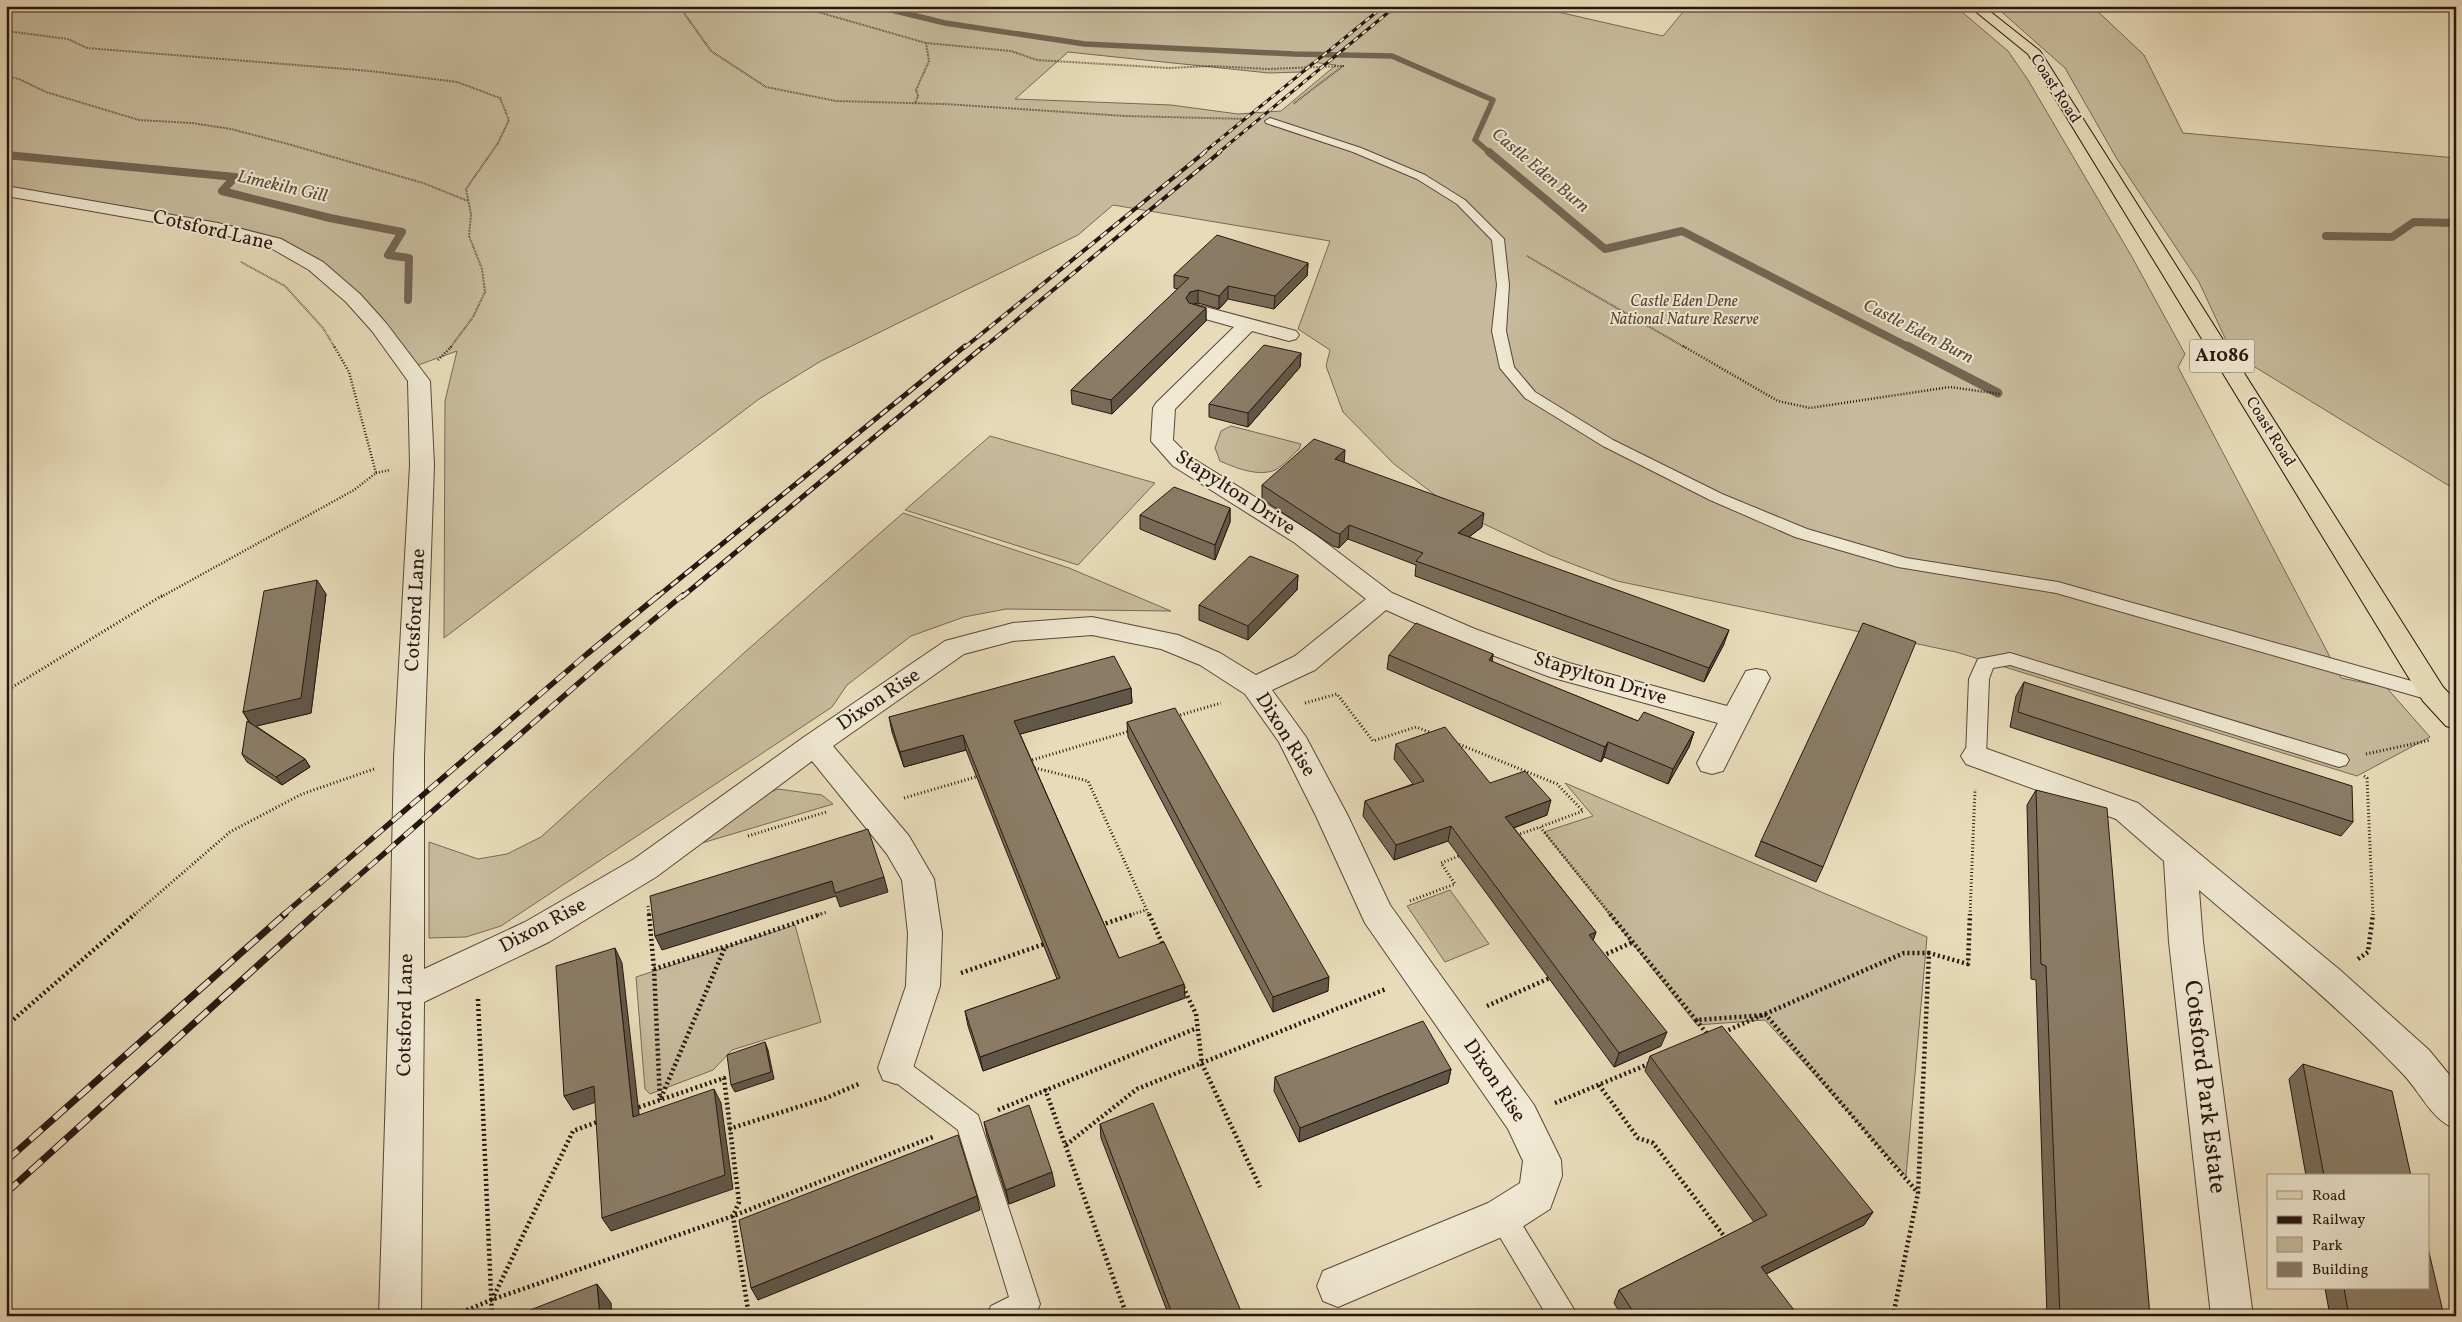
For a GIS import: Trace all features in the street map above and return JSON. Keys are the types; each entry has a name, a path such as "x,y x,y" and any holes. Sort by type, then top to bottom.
{"main road":[{"name":"Coast Road","path":"1975,6 2033,52 2432,694 2456,719"}],"street":[{"name":"Cotsford Lane","path":"6,191 218,228 276,243 316,266 353,298 379,327 419,381 422,465 409,756 407,994 400,1316"},
{"path":"1198,311 1289,335"},
{"name":"Stapylton Drive","path":"1248,324 1164,408 1162,441 1181,461 1304,538 1383,598 1465,635 1560,670 1735,718"},
{"path":"1262,697 1383,598"},
{"name":"Dixon Rise","path":"407,994 537,932 645,868 814,744 956,648 1013,632 1092,626 1168,640 1210,659 1262,697 1290,737 1332,816 1377,913 1521,1117 1542,1160 1542,1176 1536,1194 1502,1217 1338,1286"},
{"path":"1712,763 1756,678"},
{"path":"814,744 898,845 918,879 925,933 922,986 896,1068"},
{"path":"1976,756 2127,811 2328,980 2416,1062 2456,1112"},
{"name":"Cotsford Park Estate","path":"2180,857 2186,942 2232,1316"}],"lane":[{"path":"1270,122 1357,150 1421,178 1461,202 1498,240 1503,285 1499,331 1507,368 1530,395 1608,443 1716,497 1801,534 1904,562 2058,588 2432,694"},
{"path":"1976,756 1979,679 1985,663 2010,659 2339,760"},
{"path":"896,1068 969,1123 1026,1304 1001,1316"},
{"path":"1502,1217 1564,1316"}],"path":[{"path":"679,6 711,51 766,87 836,101 915,103 1125,116 1226,117 1270,122 1343,66 1268,69 1211,66 1169,68 1098,66 1037,60 1010,51 926,43 817,14 796,6"},
{"path":"6,30 68,39 87,48 370,71 457,82 500,98 509,120 498,143 466,189 471,214 469,236 482,269 485,292 473,317 453,344 419,381"},
{"path":"915,103 918,96 916,90 928,67 929,50 926,43"},
{"path":"6,76 46,92 139,120 192,123 231,129 423,183 468,200"},
{"path":"1498,240 1778,401 1810,408 1950,387 2000,394"},
{"path":"6,691 68,650 182,584 354,490 376,473 349,372 323,328 285,286 238,261"},
{"path":"1176,717 1262,697 1337,694 1373,741 1416,727 1442,737"},
{"path":"1139,728 1020,764 1088,782 1167,953"},
{"path":"2339,760 2436,739"},
{"path":"1451,741 1557,784 1583,811 1513,837"},
{"path":"6,1026 230,832 302,794 409,756"},
{"path":"1701,1042 1904,953 1929,953 1968,964 1976,756"},
{"path":"2328,980 2368,952 2373,916 2367,778 2339,760"},
{"path":"739,839 982,775"},
{"path":"1540,827 1710,1038"},
{"path":"1377,913 1455,884 1441,863 1468,853"},
{"path":"645,868 654,969 660,1100"},
{"path":"1100,926 1146,910"},
{"path":"654,969 827,912"},
{"path":"922,986 1053,941"},
{"path":"1597,958 1633,942"},
{"path":"660,1100 725,947"},
{"path":"1893,1316 1918,1193 1929,953"},
{"path":"476,961 492,1316"},
{"path":"1066,1146 1137,1088 1202,1064 1421,974"},
{"path":"1453,1020 1561,974"},
{"path":"1180,979 1196,1014 1196,1028 1202,1064 1260,1187"},
{"path":"1696,1020 1766,1015"},
{"path":"1766,1015 1918,1193"},
{"path":"453,1316 491,1300 732,1216 969,1123 1045,1089 1196,1028"},
{"path":"1521,1117 1659,1060"},
{"path":"730,1130 826,1098 896,1068"},
{"path":"625,1112 724,1078 739,1202 732,1216 749,1316"},
{"path":"1599,1084 1638,1138 1653,1143 1731,1245"},
{"path":"1045,1089 1127,1316"},
{"path":"491,1300 572,1131 607,1118"}],"green space":[{"name":"Castle Eden Dene National Nature Reserve","path":"6,6 1532,6 1663,36 1688,6 1955,6 2008,51 2028,80 2132,257 2185,354 2178,367 2341,678 2386,687 2430,737 2357,776 1956,652 1617,581 1549,555 1455,510 1394,464 1343,412 1326,366 1330,350 1298,329 1330,241 1113,205 1078,235 821,361 759,399 444,638 445,401 457,351 410,368 353,298 275,243 6,191","holes":["1068,52 1269,73 1300,72 1312,62 1336,65 1281,111 1238,114 1171,105 1015,99"]},
{"path":"1995,6 2092,6 2144,55 2183,133 2456,158 2456,490 2232,353 2199,282 2117,159 2065,68"},
{"path":"1231,426 1301,444 1299,449 1275,470 1261,473 1247,471 1220,461 1215,448 1221,431"},
{"path":"990,436 1155,483 1078,565 905,510"},
{"path":"903,513 1069,568 1171,611 1006,609 964,617 911,636 847,685 832,707 501,926 466,937 429,938 429,842 478,859 507,854 541,837 745,652"},
{"path":"1565,783 1927,937 1906,1176 1765,1020 1697,1025 1544,832 1593,816"},
{"path":"778,789 822,795 833,804 682,849 746,802"},
{"path":"1450,890 1489,944 1445,962 1407,906"},
{"path":"795,925 821,1022 732,1050 713,1070 650,1094 645,1089 636,977"}],"building":[{"path":"1217,235 1308,263 1275,296 1228,286 1219,296 1198,290 1190,292 1186,298 1189,303 1206,308 1111,400 1071,390 1189,278 1174,275"},
{"path":"1264,345 1301,353 1248,413 1209,404"},
{"path":"1314,439 1345,450 1335,459 1484,513 1458,533 1729,630 1709,668 1416,561 1423,553 1349,525 1340,534 1334,532 1262,485"},
{"path":"1174,487 1230,508 1215,545 1140,515"},
{"path":"1250,556 1298,575 1248,626 1199,605"},
{"path":"317,580 301,698 243,712 264,591"},
{"path":"1416,623 1493,654 1489,660 1638,721 1644,712 1694,732 1673,769 1608,742 1605,747 1389,655"},
{"path":"1863,623 1916,642 1823,867 1761,841"},
{"path":"1114,656 1131,688 1014,721 1119,958 1164,942 1184,984 980,1057 965,1011 1060,978 963,735 900,752 889,717"},
{"path":"2024,682 2352,786 2353,822 2018,712"},
{"path":"1175,708 1329,977 1273,997 1127,722"},
{"path":"247,721 305,759 276,777 242,754"},
{"path":"1445,727 1490,783 1525,771 1551,800 1505,817 1596,932 1589,935 1667,1032 1619,1053 1451,826 1396,845 1365,801 1424,781 1396,744"},
{"path":"2036,790 2107,808 2150,1316 2060,1316 2046,966 2041,964"},
{"path":"868,829 884,877 835,893 832,881 655,936 650,896"},
{"path":"615,948 633,1117 714,1089 725,1175 602,1218 594,1086 564,1096 556,966"},
{"path":"1423,1021 1451,1069 1300,1128 1275,1077"},
{"path":"1722,1026 1873,1212 1761,1267 1794,1310 1783,1316 1636,1316 1619,1290 1767,1215 1650,1056"},
{"path":"765,1042 771,1072 731,1085 727,1055"},
{"path":"2303,1064 2392,1091 2411,1174 2324,1174"},
{"path":"1153,1103 1243,1316 1173,1316 1100,1124"},
{"path":"1029,1105 1052,1172 1006,1190 984,1122"},
{"path":"958,1135 977,1196 751,1288 739,1220"},
{"path":"2430,1256 2444,1316 2349,1316 2344,1290 2430,1290"},
{"path":"597,1284 600,1316 525,1316 525,1312"}],"waterway":[{"name":"Castle Eden Burn","path":"875,6 945,23 1085,44 1294,54 1392,56 1493,100 1475,140 1490,153"},
{"name":"Castle Eden Burn","path":"1489,152 1605,249 1682,231 1910,348"},
{"name":"Limekiln Gill","path":"6,155 235,177 222,191 330,218 402,232 388,255 409,258 408,300"},
{"path":"2326,236 2392,237 2414,222 2456,223"},
{"name":"Castle Eden Burn","path":"1907,346 1998,393"}],"railway":[{"path":"1203,153 1384,6"},
{"path":"1218,153 1396,6"},
{"path":"964,348 1205,152"},
{"path":"983,348 1220,152"},
{"path":"657,597 965,346"},
{"path":"682,597 984,346"},
{"path":"283,915 587,654 659,595"},
{"path":"314,915 605,660 683,595"},
{"path":"6,1161 285,914"},
{"path":"6,1193 315,914"}]}
